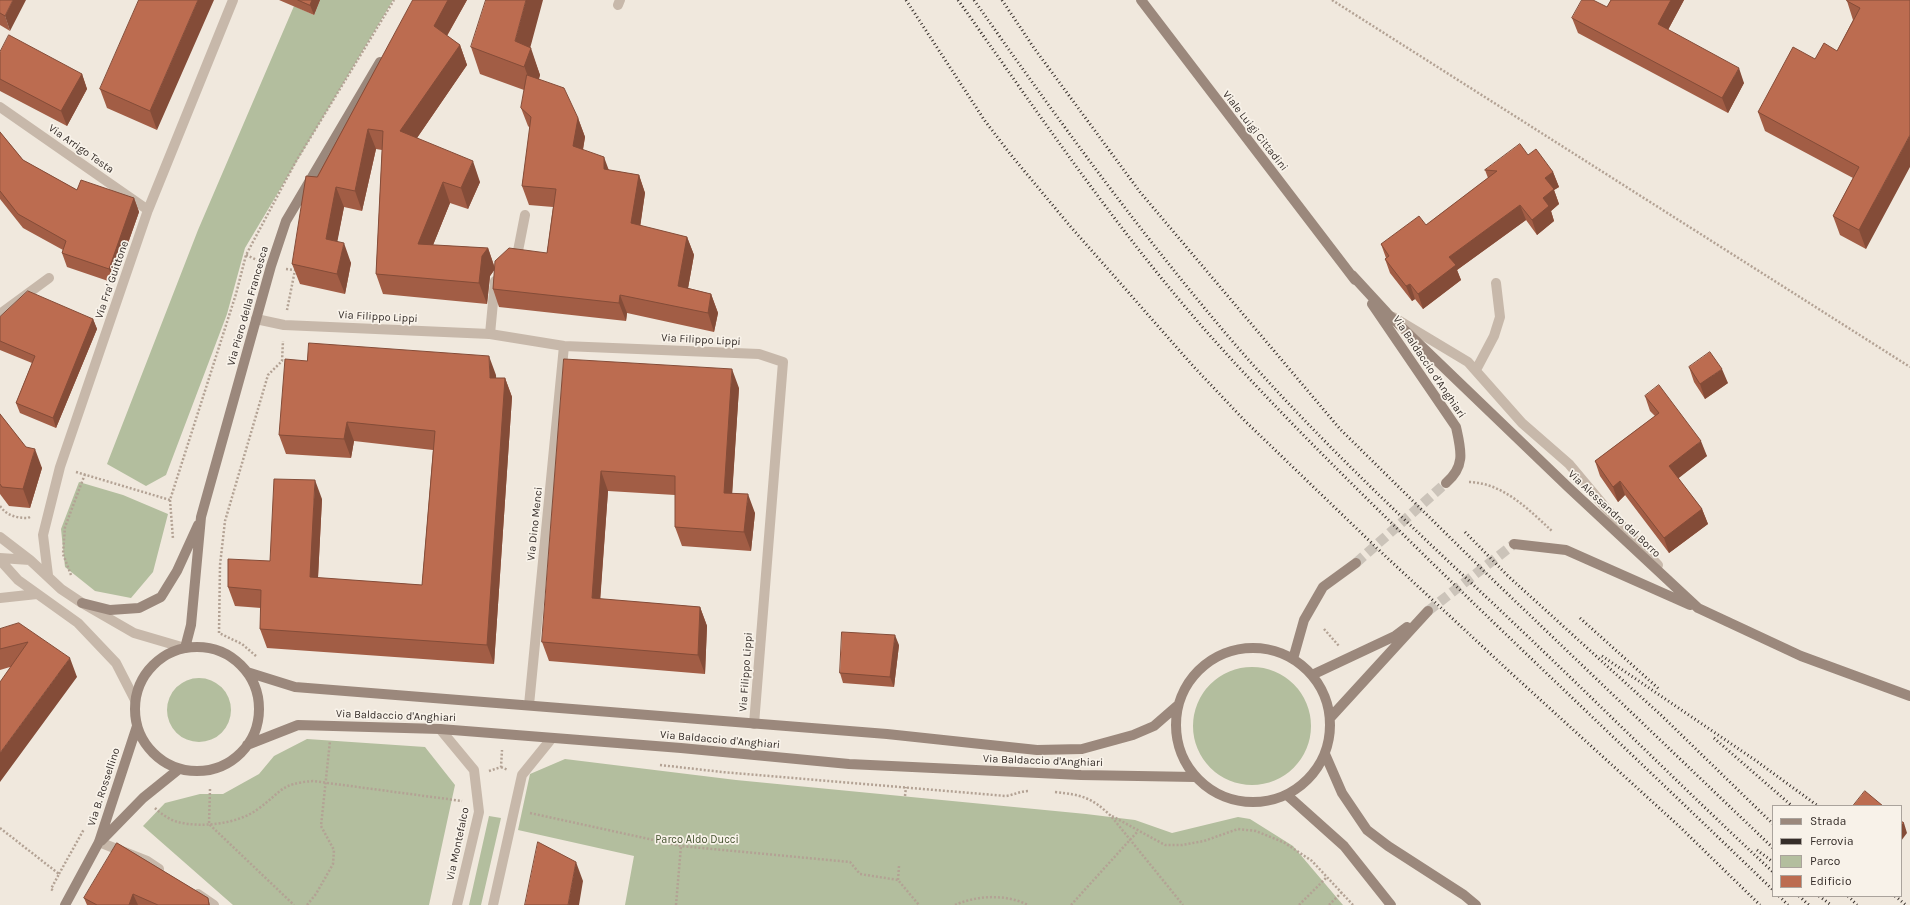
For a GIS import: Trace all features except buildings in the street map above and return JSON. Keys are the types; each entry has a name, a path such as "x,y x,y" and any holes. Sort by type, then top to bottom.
{"main road":[{"name":"Viale Luigi Cittadini","path":"1141,0 1352,275"},
{"name":"Via Piero della Francesca","path":"185,648 191,625 201,517 271,266 286,221 385,54"},
{"name":"Via Alessandro dal Borro","path":"1352,275 1387,313 1568,487 1698,608 1801,656 1910,696"},
{"name":"Via Baldaccio d'Anghiari","path":"1352,275 1456,426 1461,450 1459,470 1449,481"},
{"path":"82,603 110,610 139,608 161,597 177,570 201,517"},
{"path":"1514,544 1566,550 1698,608"},
{"path":"1293,659 1304,620 1323,588 1356,563"},
{"path":"1312,675 1395,636 1428,611 1330,718"},
{"path":"202,647 219,651 234,660 246,672 256,689 259,708 256,728 247,745 234,759 217,768 198,771 179,769 160,760 146,745 137,726 135,700 141,681 152,666 167,654 185,648 202,647"},
{"path":"1247,648 1263,648 1279,652 1293,659 1312,675 1324,695 1330,718 1328,742 1325,754 1307,780 1287,795 1263,802 1238,801 1215,792 1195,777 1181,756 1175,731 1177,706 1183,691 1191,678 1202,666 1216,657 1231,651 1247,648"},
{"name":"Via Baldaccio d'Anghiari","path":"246,672 295,687 895,735 1037,750 1082,748 1134,735 1154,726 1177,706"},
{"name":"Via Baldaccio d'Anghiari","path":"247,745 298,725 440,729 681,748 849,764 1082,776 1195,777"},
{"name":"Via B. Rossellino","path":"99,842 137,726"},
{"path":"1325,754 1342,793 1366,830 1464,895 1476,905"},
{"name":"Via B. Rossellino","path":"99,842 143,798 179,769"},
{"path":"1287,795 1344,846 1391,905"},
{"path":"66,902 99,842"}],"street":[{"name":"Via Fra' Guittone","path":"48,575 43,535 60,467 148,210 233,0"},
{"name":"Via Arrigo Testa","path":"0,107 148,210"},
{"path":"490,334 496,277 517,256 525,215"},
{"path":"0,314 49,278"},
{"path":"1476,370 1494,336 1500,317 1496,283"},
{"path":"1387,313 1468,362 1522,423 1569,464 1604,508 1698,608"},
{"name":"Via Filippo Lippi","path":"256,319 284,325 490,334 564,346 759,354 783,362 754,724"},
{"name":"Via Dino Menci","path":"529,705 564,346"},
{"path":"0,537 48,575 61,589 82,603 134,633 185,648"},
{"path":"0,559 30,560"},
{"path":"0,559 18,580 78,623 116,663 135,700"},
{"path":"0,598 37,594"},
{"name":"Via Montefalco","path":"440,729 474,770 478,808 456,905"},
{"path":"493,905 522,775 552,738"},
{"path":"99,842 147,861 167,874"},
{"path":"187,888 214,905"}],"path":[{"path":"173,540 170,500 236,294 246,255 295,163 394,0"},
{"path":"1332,0 1910,367"},
{"path":"246,255 271,266 295,270 284,325 282,361 268,375 225,521 220,565 219,633 242,644 260,659"},
{"path":"60,467 170,500"},
{"path":"72,576 63,554 65,527 85,474"},
{"path":"1449,481 1481,482 1503,490 1560,538 1566,550"},
{"path":"0,506 4,511 17,518 28,518 34,512"},
{"path":"1324,629 1341,648"},
{"path":"306,905 316,894 333,864 334,850 321,826 331,737"},
{"path":"654,764 722,772 1006,796 1012,796 1019,791 1035,790"},
{"path":"501,767 522,775"},
{"path":"151,806 163,815 178,822 201,825 235,820 257,810 278,790 293,783 313,781 460,801"},
{"path":"905,796 906,788"},
{"path":"210,789 209,824 294,905"},
{"path":"1050,792 1091,798 1110,816 1183,905"},
{"path":"528,813 681,846 850,862 860,874 898,880 919,905"},
{"path":"1110,816 1165,845 1182,845 1204,841 1238,830 1256,831 1285,843 1312,861 1326,878 1342,892 1353,905"},
{"path":"66,902 51,889 88,822"},
{"path":"0,828 59,874"},
{"path":"1071,905 1138,831"},
{"path":"676,905 681,846"},
{"path":"898,880 899,866"},
{"path":"1298,905 1326,878"},
{"path":"1329,905 1342,892"},
{"path":"955,905 984,897 1004,898 1028,905"}],"green space":[{"path":"320,0 393,0 245,248 227,314 166,475 146,486 107,464 198,230 294,6 314,15"},
{"path":"79,482 123,495 168,514 153,572 131,598 95,591 65,567 61,529"},
{"path":"1252,667 1263,668 1275,672 1294,684 1306,703 1310,715 1310,737 1306,749 1294,768 1275,780 1263,784 1252,785 1241,784 1229,780 1210,768 1198,749 1194,737 1193,726 1194,715 1198,703 1210,684 1229,672 1241,668"},
{"path":"199,678 217,684 225,692 231,710 225,728 217,736 199,742 181,736 173,728 167,710 173,692 181,684"},
{"path":"307,739 425,747 455,785 429,905 233,905 143,826 165,803 200,794 223,794 259,774 274,756"},
{"name":"Parco Aldo Ducci","path":"565,759 736,780 1086,814 1135,820 1172,833 1238,817 1250,819 1293,846 1343,905 625,905 634,856 518,830 530,774"},
{"path":"489,816 501,818 481,905 469,905"}],"tunnel":[{"path":"1356,563 1446,483"},
{"path":"1428,611 1514,544"}],"railway":[{"path":"906,0 985,121 1011,155 1070,226 1194,367 1245,421 1381,552 1680,827 1760,905"},
{"path":"958,0 1113,217 1214,340 1318,450 1426,557 1772,889"},
{"path":"974,0 1067,131 1132,217 1199,301 1267,380 1301,417 1373,489 1772,871"},
{"path":"1002,0 1034,48 1140,192 1340,429 1490,577 1772,847"},
{"path":"1465,532 1508,576 1662,716 1772,823"},
{"path":"1580,618 1660,690"},
{"path":"1602,656 1755,760 1817,805"},
{"path":"1714,738 1791,805"},
{"path":"1757,850 1772,861"},
{"path":"1780,897 1788,905"},
{"path":"1800,897 1809,905"},
{"path":"1820,897 1831,905"},
{"path":"1849,897 1857,905"},
{"path":"1896,897 1906,905"}]}
